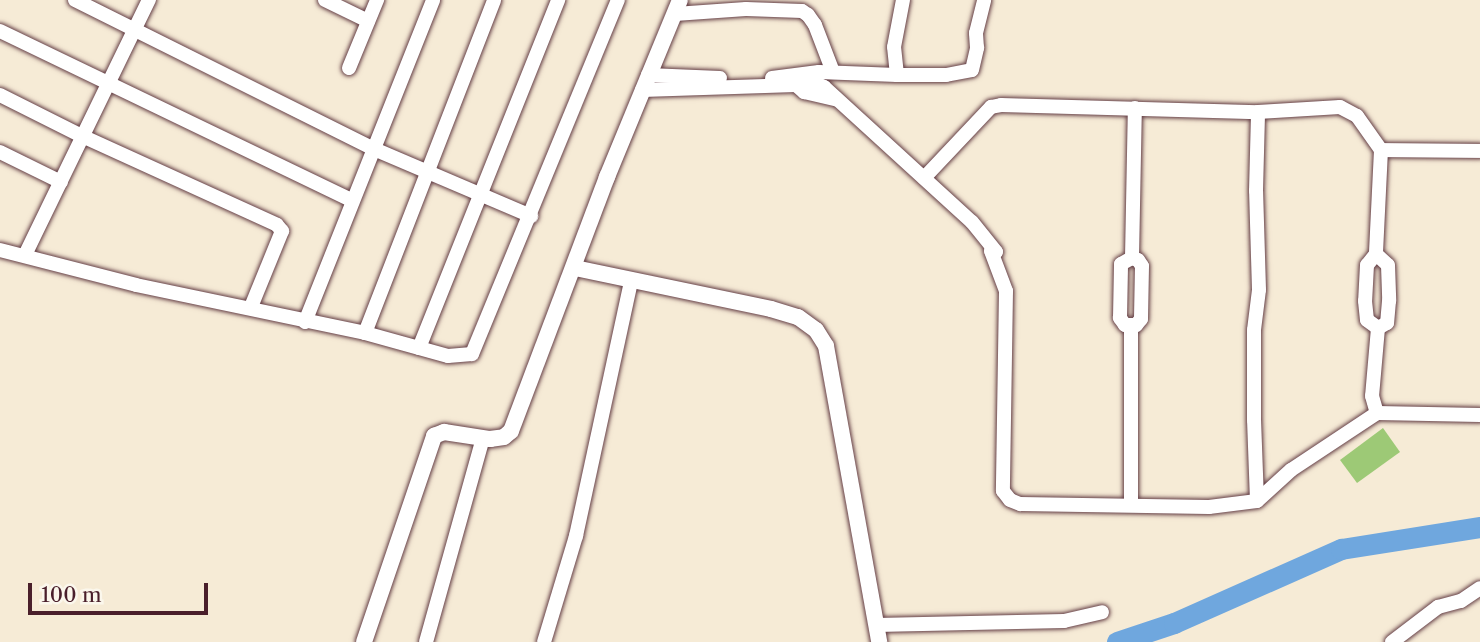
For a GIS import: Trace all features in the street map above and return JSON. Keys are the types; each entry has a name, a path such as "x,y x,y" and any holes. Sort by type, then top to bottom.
{"street":[{"path":"75,0 374,149 531,216"},
{"path":"25,255 149,0"},
{"path":"325,0 368,21"},
{"path":"349,68 377,0"},
{"path":"305,322 351,200 433,0"},
{"path":"365,333 494,0"},
{"path":"419,348 482,196 558,0"},
{"path":"0,250 136,285 365,333 448,356 472,354 618,0"},
{"path":"897,75 894,47 904,0"},
{"path":"645,83 780,78 796,74 833,72 946,75 972,71 977,25 984,0"},
{"path":"364,642 434,436 444,432 482,438 504,438 511,431 645,83 678,7 802,11 815,25 833,72"},
{"path":"0,31 351,200"},
{"path":"645,83 796,85 804,92 835,99 972,222 996,252 991,251 1006,291 1003,491 1010,500 1020,504 1209,507 1257,501 1291,470 1377,413 1480,415"},
{"path":"0,95 82,136 277,225 282,232 251,307"},
{"path":"924,178 991,107 1001,105 1258,112 1340,107 1357,116 1381,150 1376,254 1367,265 1365,301 1367,320 1378,328"},
{"path":"1132,258 1136,108"},
{"path":"1257,501 1254,330 1259,290 1256,191 1258,112"},
{"path":"1381,150 1480,151"},
{"path":"0,152 61,182"},
{"path":"1376,254 1388,265 1387,323 1378,328"},
{"path":"1132,258 1138,260 1142,266 1141,318 1139,323 1131,325 1121,321 1121,264 1132,258"},
{"path":"575,268 771,309 799,317 816,330 826,346 879,642"},
{"path":"544,642 576,536 631,281"},
{"path":"1131,325 1131,505"},
{"path":"1377,413 1372,396 1378,328"},
{"path":"426,642 482,438"},
{"path":"1392,642 1438,607 1461,601 1480,589"},
{"path":"876,625 1064,621 1102,612"}],"green space":[{"path":"1383,428 1400,452 1357,483 1340,460"}],"waterway":[{"path":"1117,642 1174,623 1341,549 1480,527"}]}
